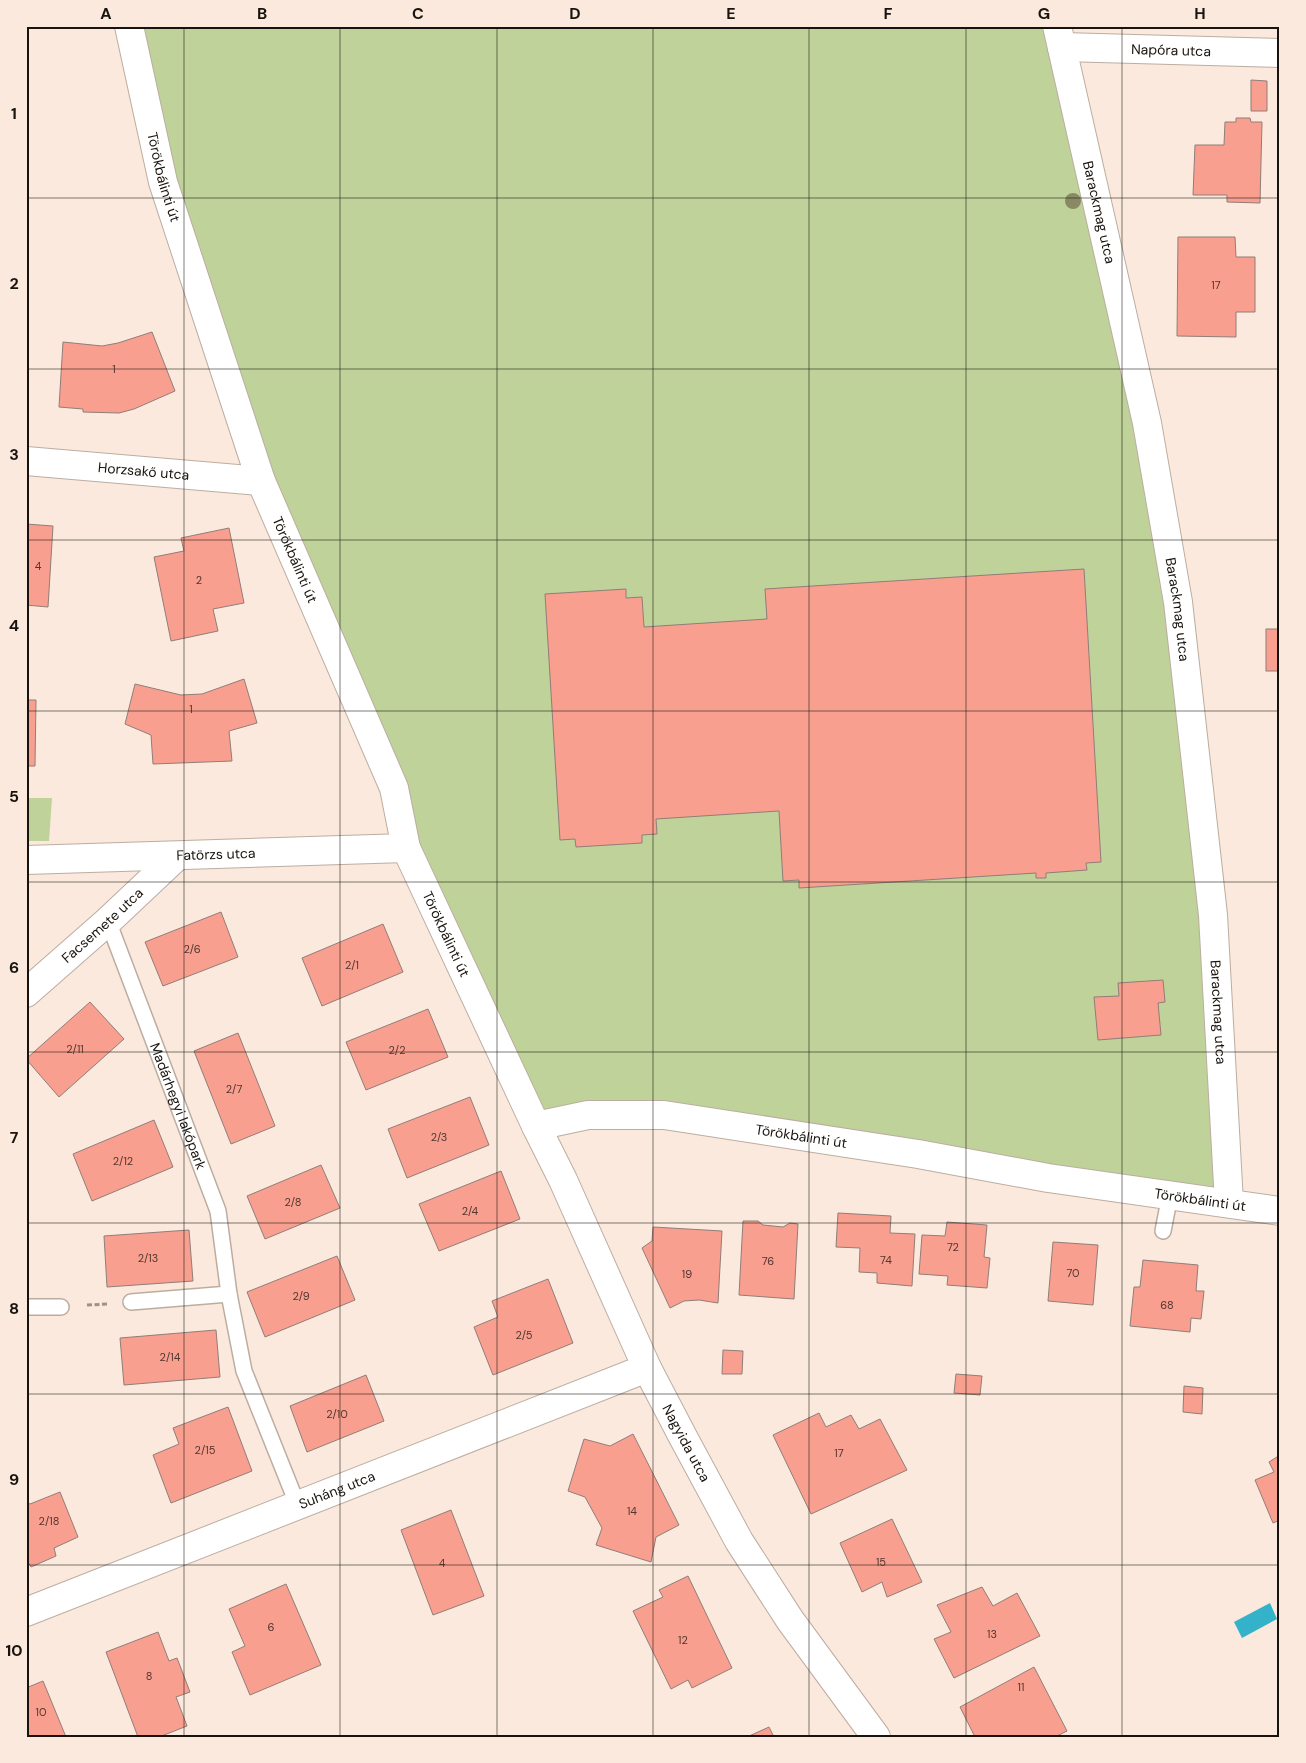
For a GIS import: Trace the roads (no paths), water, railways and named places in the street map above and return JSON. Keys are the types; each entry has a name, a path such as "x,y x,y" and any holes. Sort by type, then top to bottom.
{"street":[{"name":"Törökbálinti út","path":"129,26 157,147 163,182 261,481 394,788 406,848 536,1126 588,1115 664,1115 918,1154 1048,1178 1280,1211"},
{"name":"Napóra utca","path":"1060,36 1280,53"},
{"name":"Barackmag utca","path":"1060,36 1146,422 1178,602 1213,915 1229,1203"},
{"name":"Horzsakő utca","path":"26,461 261,481"},
{"name":"Fatörzs utca","path":"26,860 406,848"},
{"name":"Facsemete utca","path":"26,993 108,921 177,856"},
{"name":"Nagyida utca","path":"536,1126 563,1180 647,1368 738,1541 790,1620 876,1737"},
{"name":"Suháng utca","path":"26,1612 647,1368"}],"lane":[{"name":"Madárhegyi lakópark","path":"108,921 218,1211 229,1294 244,1371 298,1506"},
{"path":"1163,1231 1170,1195"},
{"path":"131,1302 229,1294"},
{"path":"26,1307 61,1307"}],"water":[{"path":"1270,1603 1277,1619 1242,1638 1234,1622"}]}
